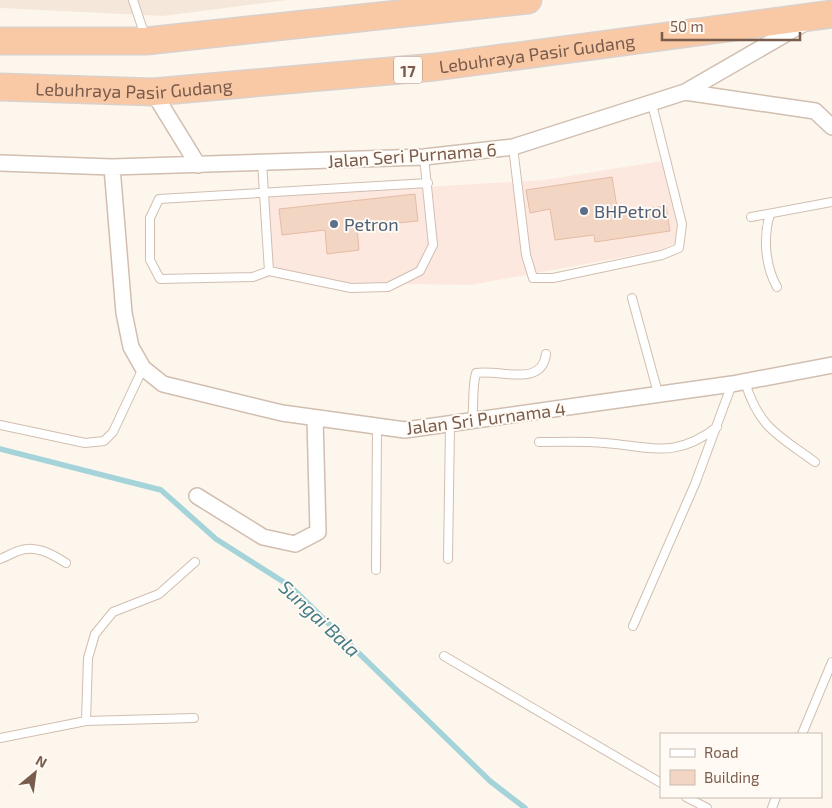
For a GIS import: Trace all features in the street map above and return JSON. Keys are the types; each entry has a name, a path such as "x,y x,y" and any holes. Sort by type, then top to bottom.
{"highway":[{"path":"0,41 146,41 528,0"},
{"name":"Lebuhraya Pasir Gudang","path":"0,88 153,92 435,67 822,16"}],"street":[{"path":"685,92 822,16"},
{"path":"153,92 198,165"},
{"name":"Jalan Seri Purnama 6","path":"0,162 112,167 424,157 513,147 685,92 815,111 832,126"},
{"name":"Jalan Sri Purnama 4","path":"112,167 124,313 131,348 143,368 163,384 282,413 405,430 739,383 832,364"},
{"path":"197,496 263,537 295,544 318,532 315,418"}],"lane":[{"path":"133,0 146,41"},
{"path":"513,147 526,255 533,278 554,278 662,255 679,248 682,224 652,104"},
{"path":"424,157 428,183 433,245 420,271 388,288 350,288 268,271 253,277 160,279 150,260 150,218 159,198 428,183"},
{"path":"262,163 268,271"},
{"path":"751,217 832,202"},
{"path":"770,214 765,230 769,270 777,287"},
{"path":"632,298 658,393"},
{"path":"472,422 475,404 474,382 476,373 490,370 528,374 538,372 545,364 546,354"},
{"path":"0,424 85,443 104,441 113,432 143,368"},
{"path":"634,626 718,426 739,383"},
{"path":"739,383 752,406 768,428 815,462"},
{"path":"448,559 450,425"},
{"path":"540,442 591,442 663,450 699,441 718,426"},
{"path":"376,570 377,427"},
{"path":"0,559 20,550 37,549 51,554 66,563"},
{"path":"86,721 88,658 95,634 113,612 158,594 195,562"},
{"path":"444,656 660,782"},
{"path":"802,733 832,662"},
{"path":"0,738 86,721 194,718"},
{"path":"688,798 707,808"}],"shaded area":[{"path":"0,0 288,0 163,16 0,8"},
{"path":"661,161 677,224 675,243 661,250 471,285 350,283 272,267 269,196 545,180"}],"building":[{"name":"BHPetrol","path":"612,177 618,213 666,206 670,231 595,242 594,235 555,240 550,209 530,213 526,190"},
{"name":"Petron","path":"415,194 418,221 357,227 359,250 327,254 325,230 282,235 279,209"}],"waterway":[{"name":"Sungai Bala","path":"0,449 161,490 216,539 290,586 490,781 525,808"}],"place":[{"name":"BHPetrol","path":"584,211"},
{"name":"Petron","path":"334,224"}]}
